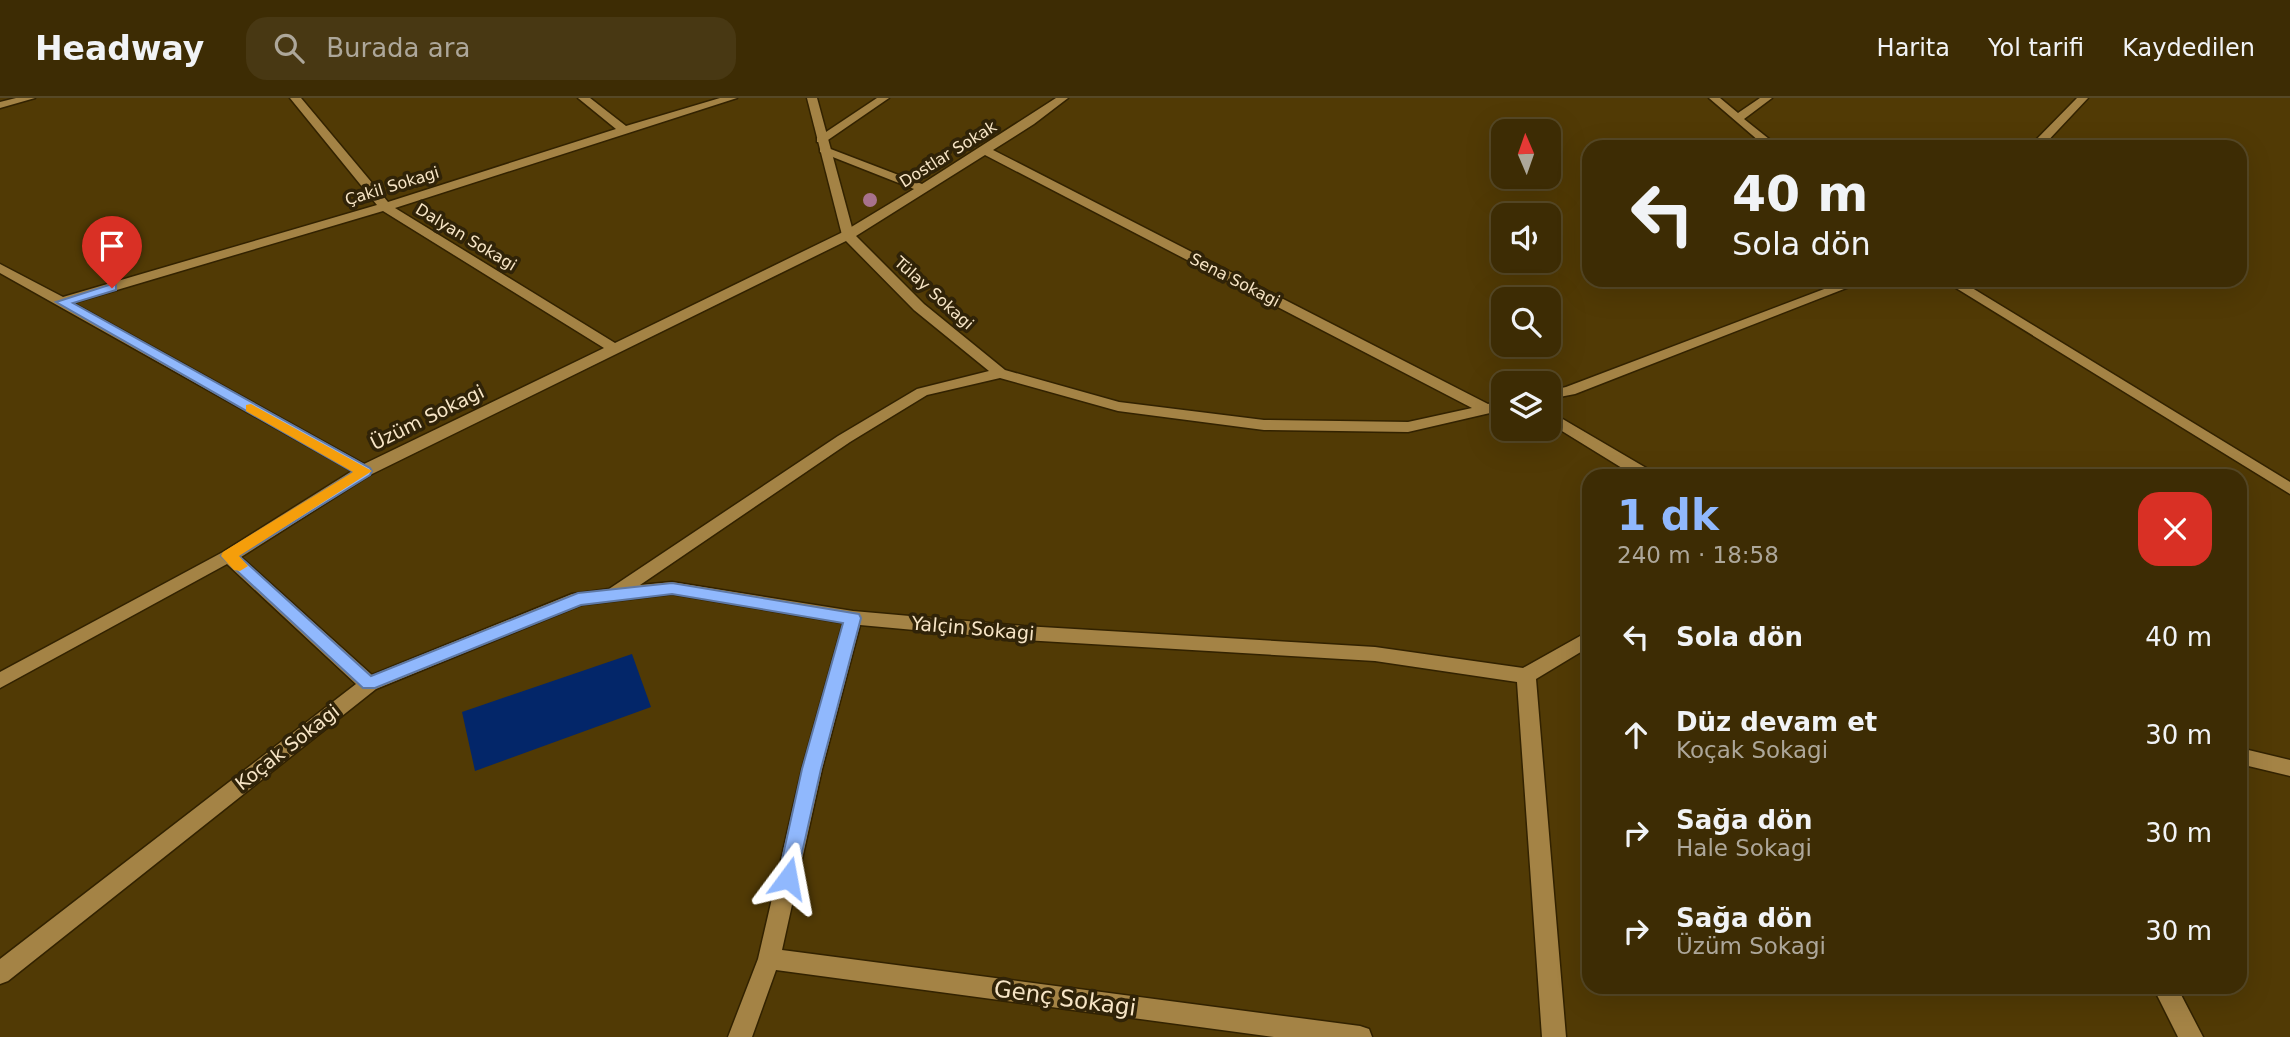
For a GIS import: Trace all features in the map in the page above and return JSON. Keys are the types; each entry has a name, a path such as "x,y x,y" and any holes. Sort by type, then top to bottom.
{"street":[{"path":"0,105 30,98"},
{"name":"Dalyan Sokagi","path":"295,98 385,207 614,348"},
{"path":"583,98 624,130"},
{"name":"Çakil Sokagi","path":"62,302 385,207 732,98"},
{"path":"813,98 822,145 848,235"},
{"path":"822,145 884,98"},
{"name":"Dostlar Sokak","path":"848,235 1030,122 1062,98"},
{"path":"1714,98 1764,140"},
{"path":"1737,119 1767,98"},
{"path":"2042,140 2083,98"},
{"path":"822,145 923,188"},
{"name":"Sena Sokagi","path":"984,150 1486,409"},
{"name":"Üzüm Sokagi","path":"0,681 229,556 364,471 848,235"},
{"name":"Tülay Sokagi","path":"848,235 919,307 1000,373"},
{"path":"0,268 364,471"},
{"path":"1561,393 1842,287"},
{"path":"1961,287 2290,489"},
{"path":"613,595 844,439 922,392 1000,373 1118,406 1264,425 1408,427 1491,408"},
{"path":"1561,423 1636,469"},
{"path":"229,556 369,684"},
{"name":"Yalçin Sokagi","path":"613,595 672,588 853,618 1024,632 1375,654 1526,676"},
{"name":"Koçak Sokagi","path":"0,973 369,684 578,599 613,595"},
{"path":"740,1037 769,959 812,769 853,618"},
{"path":"1554,1037 1526,676 1582,642"},
{"path":"2247,758 2290,768"},
{"name":"Genç Sokagi","path":"769,959 1360,1037"},
{"path":"2169,994 2191,1037"}],"water":[{"path":"632,654 651,707 475,771 462,712"}],"slow traffic":[{"path":"240,566 229,556 364,471 251,408"}],"route":[{"path":"112,288 62,302 364,471 229,556 369,684 578,599 672,588 853,618 812,769 788,878"}]}
